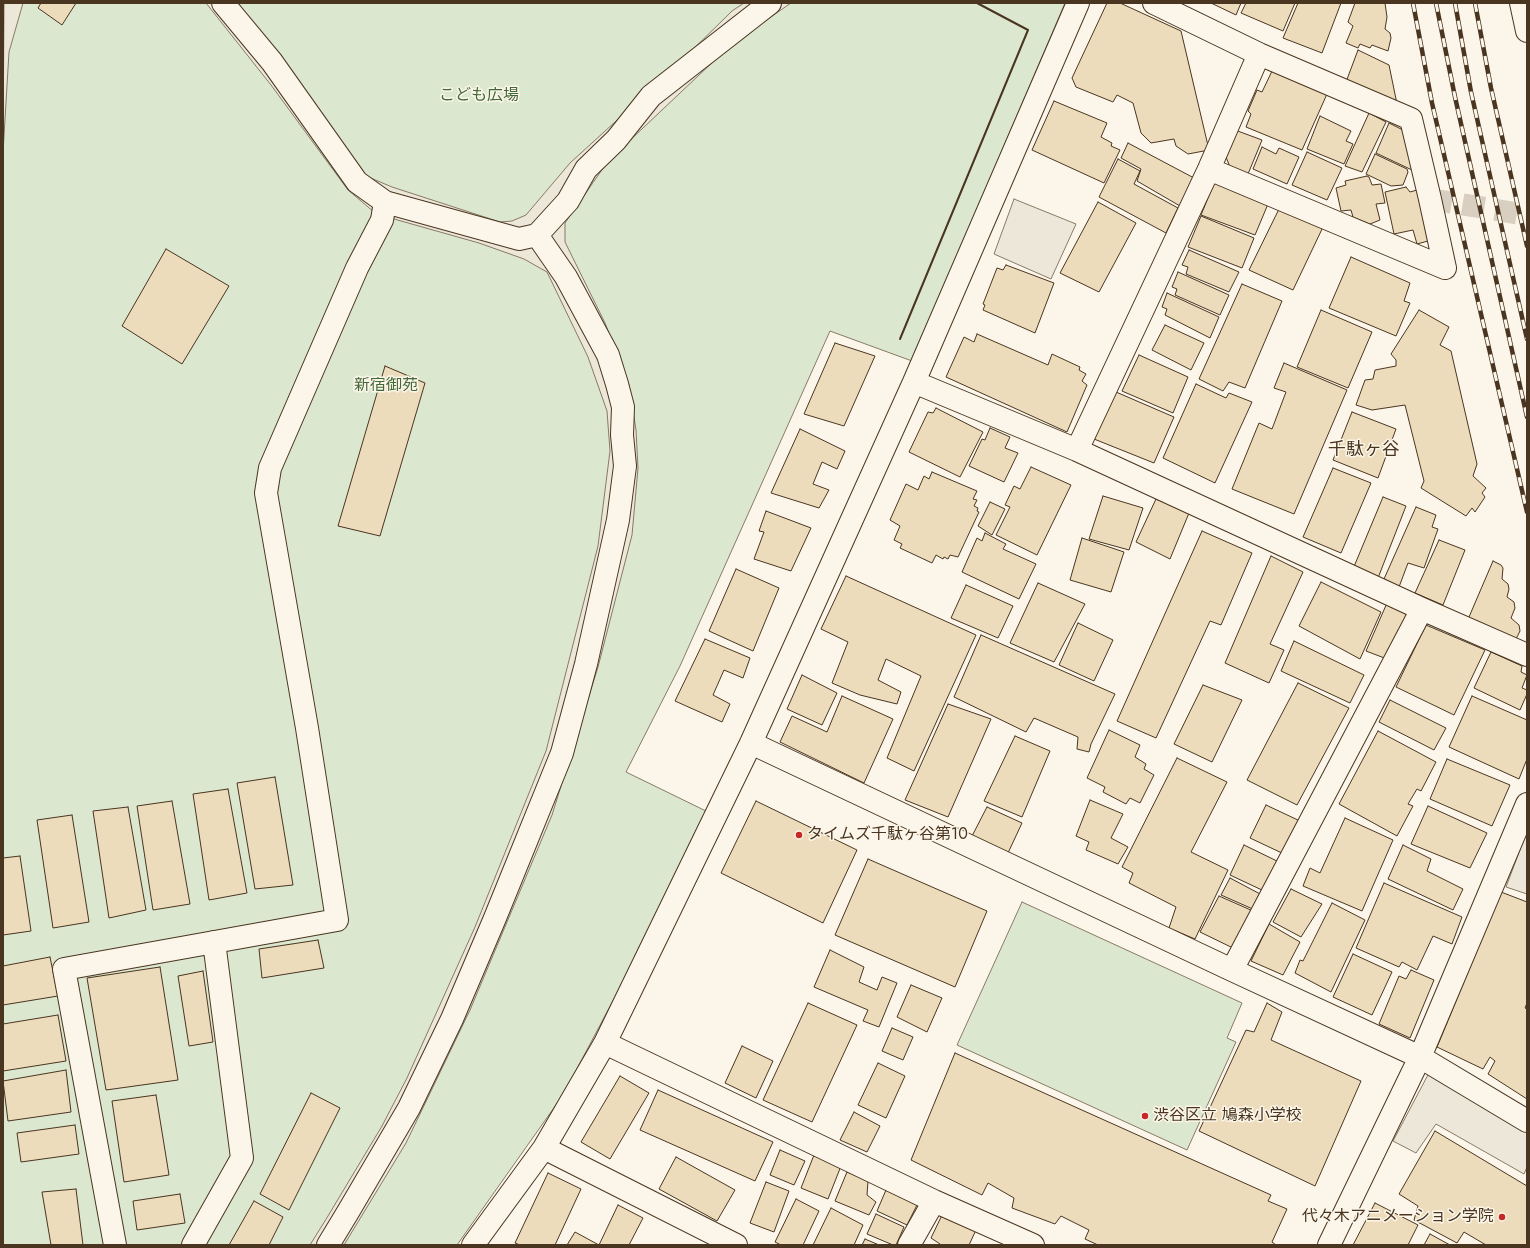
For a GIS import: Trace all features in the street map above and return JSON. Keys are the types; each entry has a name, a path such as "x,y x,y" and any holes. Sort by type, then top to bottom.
{"main road":[{"path":"223,3 272,62 357,182 386,202 519,239 537,235 568,201 586,168 616,140 651,96 770,3"},
{"path":"473,1245 544,1148 605,1043 751,743 914,382 1078,3"},
{"path":"1154,3 1259,54 1411,119 1445,268 1209,169"},
{"path":"1521,3 1527,31"},
{"path":"1077,450 1209,169 1259,54"},
{"path":"116,1245 64,969 337,920 307,728 266,493 270,468 357,268 382,220 386,202"},
{"path":"328,1245 408,1108 452,1019 559,760 586,664 618,520 626,466 622,435 623,407 617,384 608,355 566,277 537,235"},
{"path":"914,382 1077,450 1422,609 1527,655"},
{"path":"1232,970 1422,609"},
{"path":"751,743 1232,970 1420,1056 1527,1121"},
{"path":"1329,1245 1420,1056 1527,804"},
{"path":"193,1245 242,1158 214,942"},
{"path":"605,1043 934,1201 1033,1245"},
{"path":"544,1148 736,1245"},
{"path":"909,1245 934,1201"}],"green space":[{"name":"新宿御苑","path":"3,3 1065,3 912,361 830,331 680,666 626,772 708,812 633,963 563,1095 457,1245 3,1245"},
{"path":"1022,902 1242,1003 1227,1038 1236,1042 1187,1150 957,1045"}],"shaded area":[{"path":"4,3 23,3 9,52 3,153"},
{"path":"206,3 238,3 366,176 392,187 500,222 512,221 526,215 570,163 672,70 732,11 744,3 791,3 733,43 608,161 565,223 565,242 605,323 629,385 636,430 638,468 632,535 598,667 552,815 470,1010 406,1143 344,1245 310,1245 382,1126 407,1078 475,927 546,751 598,546 610,451 607,411 588,357 547,272 524,259 479,243 394,219 357,268 374,212 348,190 271,85"},
{"path":"1014,199 1076,224 1051,279 994,254"},
{"path":"1527,831 1527,894 1506,887"},
{"path":"1430,1071 1527,1132 1527,1167 1524,1174 1436,1124 1416,1153 1393,1141"}],"building":[{"path":"41,3 76,3 62,25 38,8"},
{"path":"1107,3 1120,3 1181,31 1209,150 1188,154 1176,146 1174,139 1151,143 1141,133 1133,103 1117,95 1113,102 1076,87 1072,78"},
{"path":"1211,3 1241,3 1236,15"},
{"path":"1246,3 1295,3 1283,31 1241,13"},
{"path":"1298,3 1341,3 1322,53 1283,38"},
{"path":"1355,3 1385,3 1387,17 1385,29 1390,33 1391,38 1388,51 1372,45 1370,48 1360,44 1358,48 1346,43 1353,26 1348,22"},
{"path":"1358,50 1389,65 1397,104 1346,82"},
{"path":"1273,69 1327,94 1302,150 1246,127 1251,114 1248,111 1257,90 1262,92"},
{"path":"1054,101 1107,123 1101,137 1112,143 1111,146 1120,150 1104,183 1032,150"},
{"path":"1369,113 1386,122 1362,172 1345,166"},
{"path":"1320,116 1351,131 1346,141 1353,144 1344,164 1307,149"},
{"path":"1389,123 1405,131 1412,170 1376,153"},
{"path":"1235,130 1262,140 1248,174 1230,167 1226,157"},
{"path":"1128,143 1194,178 1180,206 1137,181 1141,169 1121,158"},
{"path":"1262,147 1276,154 1279,148 1299,157 1287,184 1253,169"},
{"path":"1307,152 1342,168 1327,200 1292,185"},
{"path":"1375,154 1407,169 1408,172 1403,185 1391,186 1366,174"},
{"path":"1118,159 1140,171 1134,184 1178,208 1166,233 1099,197"},
{"path":"1367,176 1369,177 1372,185 1381,184 1385,203 1376,204 1380,220 1370,224 1353,217 1351,210 1341,211 1336,188 1346,185 1345,181"},
{"path":"1215,181 1268,204 1255,235 1201,215"},
{"path":"1406,187 1410,192 1417,190 1428,241 1417,244 1413,230 1394,234 1385,192"},
{"path":"1098,202 1136,223 1099,292 1060,273"},
{"path":"1280,207 1323,227 1293,290 1249,270"},
{"path":"1201,216 1254,238 1242,268 1188,247"},
{"path":"166,249 229,286 182,364 122,326"},
{"path":"1189,250 1239,272 1229,292 1186,274 1188,267 1182,265"},
{"path":"1351,257 1410,283 1404,301 1410,303 1396,336 1329,308"},
{"path":"1006,265 1054,283 1035,333 983,310 985,305 983,304 997,268 1003,270"},
{"path":"1178,272 1229,295 1220,315 1175,295 1177,289 1172,287"},
{"path":"1242,284 1282,301 1245,388 1229,382 1223,391 1199,379"},
{"path":"1167,293 1219,317 1210,338 1165,315 1167,309 1162,307"},
{"path":"1321,310 1372,332 1348,388 1297,367"},
{"path":"1419,310 1449,327 1440,345 1451,351 1477,464 1473,476 1486,488 1482,493 1485,497 1475,512 1472,508 1466,516 1421,488 1424,481 1405,405 1372,410 1356,405 1365,380 1373,379 1375,370 1396,366 1396,360 1391,354"},
{"path":"1165,325 1204,343 1191,370 1152,350"},
{"path":"977,334 1048,365 1052,354 1080,367 1079,370 1086,374 1082,381 1087,385 1067,432 946,377 964,337 974,342"},
{"path":"835,343 875,356 844,426 804,414"},
{"path":"1139,355 1188,377 1173,413 1122,391"},
{"path":"1284,363 1347,390 1294,514 1232,489 1259,423 1272,429 1286,392 1274,388"},
{"path":"385,366 425,383 380,536 338,526"},
{"path":"1196,384 1226,398 1229,393 1252,402 1215,483 1163,458"},
{"path":"1116,392 1174,417 1154,463 1094,439"},
{"path":"936,408 983,432 960,477 909,452 928,412 933,413"},
{"path":"1352,412 1396,429 1378,478 1333,460"},
{"path":"990,428 1010,437 1005,448 1018,453 1004,482 969,466 982,439 985,440"},
{"path":"800,429 845,451 837,469 822,462 813,484 829,490 819,508 771,493"},
{"path":"1031,467 1071,485 1037,555 996,535 1010,507 1005,505 1014,486 1020,489"},
{"path":"1333,468 1371,483 1341,553 1303,537"},
{"path":"932,472 977,491 973,499 977,500 974,506 978,508 977,511 979,512 958,557 950,555 948,559 944,557 943,559 936,555 932,563 900,548 902,544 894,540 900,526 890,520 906,484 918,490 924,476 929,479"},
{"path":"1103,496 1143,508 1129,550 1089,539"},
{"path":"1383,497 1406,506 1378,578 1353,569"},
{"path":"1156,499 1189,513 1170,559 1136,542"},
{"path":"990,502 1005,509 992,535 978,526"},
{"path":"1416,507 1436,515 1432,527 1438,529 1424,568 1408,563 1399,587 1384,579"},
{"path":"766,511 811,528 791,571 754,559 764,532 759,531"},
{"path":"1202,531 1252,553 1221,625 1210,621 1156,738 1117,721"},
{"path":"985,533 1006,544 1003,549 1036,564 1019,599 962,572 977,538 982,541"},
{"path":"1082,538 1124,552 1111,592 1070,580"},
{"path":"1439,540 1465,550 1443,605 1415,593"},
{"path":"1271,556 1303,572 1270,644 1284,650 1269,683 1225,663"},
{"path":"1493,561 1501,565 1503,568 1502,579 1508,584 1509,589 1507,597 1514,602 1515,608 1511,618 1519,625 1520,631 1516,639 1471,622 1469,617"},
{"path":"736,569 779,588 753,651 709,631"},
{"path":"846,576 976,635 914,771 887,758 921,676 886,659 878,680 901,692 897,704 860,695 832,683 848,642 821,629"},
{"path":"1321,582 1381,612 1360,659 1299,626"},
{"path":"1038,583 1085,604 1054,662 1010,643"},
{"path":"966,585 1013,606 998,638 951,618"},
{"path":"1387,603 1411,613 1387,659 1366,651"},
{"path":"1078,623 1113,640 1094,681 1059,665"},
{"path":"1426,625 1485,650 1454,715 1396,687"},
{"path":"981,635 1115,694 1091,744 1089,752 1077,749 1078,737 1034,718 1026,732 954,697"},
{"path":"705,639 750,658 743,678 724,670 713,695 730,704 722,722 675,701"},
{"path":"1294,641 1364,675 1350,703 1281,671"},
{"path":"1491,652 1522,666 1521,672 1527,675 1522,688 1527,690 1527,694 1520,710 1474,688"},
{"path":"802,675 837,693 822,725 787,709"},
{"path":"1298,683 1349,708 1297,805 1247,780"},
{"path":"1203,685 1242,700 1212,762 1174,744"},
{"path":"842,696 893,719 864,783 780,742 792,716 827,732"},
{"path":"1472,696 1527,720 1527,759 1519,779 1449,747"},
{"path":"1390,700 1446,728 1434,750 1379,722"},
{"path":"948,704 991,719 948,817 905,800"},
{"path":"1109,730 1140,745 1135,757 1146,764 1144,769 1154,775 1140,803 1130,798 1126,804 1103,792 1105,787 1087,778"},
{"path":"1378,731 1436,762 1421,791 1417,789 1408,804 1413,806 1397,836 1339,804"},
{"path":"1015,736 1050,751 1022,817 984,801"},
{"path":"1177,758 1227,782 1191,852 1228,870 1195,939 1169,928 1176,907 1129,883 1133,873 1122,867"},
{"path":"1447,759 1510,785 1492,826 1430,799"},
{"path":"275,777 293,885 255,889 237,783"},
{"path":"228,789 247,893 209,900 193,794"},
{"path":"1090,800 1123,814 1111,838 1128,847 1118,864 1086,850 1089,842 1076,836"},
{"path":"172,801 190,904 153,910 137,806"},
{"path":"756,801 857,850 823,923 721,873"},
{"path":"1266,805 1300,821 1284,854 1250,838"},
{"path":"1428,806 1487,833 1470,868 1411,844"},
{"path":"128,807 146,910 109,918 93,811"},
{"path":"987,807 1022,823 1008,853 972,836"},
{"path":"72,815 89,922 53,928 37,820"},
{"path":"1345,818 1393,840 1362,911 1303,886 1310,868 1320,873"},
{"path":"1244,845 1279,862 1264,891 1230,875"},
{"path":"1403,845 1431,859 1427,871 1463,889 1453,910 1388,879"},
{"path":"20,856 31,931 3,935 3,858"},
{"path":"868,859 987,911 955,987 835,935"},
{"path":"1230,878 1262,895 1255,910 1221,895"},
{"path":"1384,883 1462,917 1452,944 1433,936 1417,970 1402,962 1399,967 1356,948"},
{"path":"1291,889 1322,904 1301,937 1273,922"},
{"path":"1501,892 1527,902 1527,1003 1525,1008 1527,1009 1527,1099 1488,1074 1495,1061 1490,1057 1483,1069 1437,1047"},
{"path":"1219,896 1253,911 1235,949 1200,932"},
{"path":"1332,903 1365,920 1331,992 1295,973 1300,960 1303,961"},
{"path":"1269,924 1300,942 1283,975 1251,961"},
{"path":"318,940 324,968 262,978 259,949"},
{"path":"830,950 864,967 859,982 877,990 882,977 897,983 879,1027 863,1021 868,1010 814,987"},
{"path":"1353,954 1392,972 1372,1015 1333,997"},
{"path":"50,957 58,996 3,1005 3,966"},
{"path":"160,967 178,1080 106,1090 87,978"},
{"path":"1411,970 1434,980 1410,1038 1379,1024 1399,976 1406,979"},
{"path":"203,971 213,1042 189,1046 178,976"},
{"path":"911,985 942,998 927,1032 897,1017"},
{"path":"808,1003 857,1025 812,1122 763,1100"},
{"path":"1267,1003 1282,1012 1271,1040 1361,1081 1315,1186 1199,1131 1246,1030 1254,1032"},
{"path":"58,1015 66,1061 3,1071 3,1024"},
{"path":"892,1028 913,1037 903,1060 882,1051"},
{"path":"742,1046 773,1061 756,1098 725,1083"},
{"path":"955,1053 1271,1195 1268,1201 1287,1209 1272,1242 1276,1245 1098,1245 1085,1239 1089,1230 1061,1216 1055,1224 1012,1208 1014,1198 988,1183 982,1195 911,1160"},
{"path":"878,1063 905,1076 886,1118 858,1105"},
{"path":"66,1070 71,1112 8,1121 3,1081"},
{"path":"620,1076 649,1093 610,1159 581,1142"},
{"path":"658,1090 773,1142 755,1181 640,1130"},
{"path":"311,1093 340,1108 289,1210 260,1194"},
{"path":"156,1095 169,1175 124,1182 112,1101"},
{"path":"854,1112 880,1126 867,1152 840,1140"},
{"path":"75,1125 79,1154 21,1162 17,1133"},
{"path":"1435,1131 1527,1186 1527,1245 1486,1245 1464,1232 1457,1243 1414,1220 1418,1206 1399,1194"},
{"path":"780,1150 805,1161 794,1185 770,1175"},
{"path":"814,1155 841,1166 828,1199 801,1188"},
{"path":"676,1157 735,1190 717,1221 659,1189"},
{"path":"847,1172 868,1181 867,1195 876,1202 869,1215 835,1201"},
{"path":"548,1173 581,1189 555,1245 520,1245 515,1243"},
{"path":"766,1182 789,1191 774,1232 750,1223"},
{"path":"76,1189 83,1245 51,1245 42,1192"},
{"path":"886,1190 917,1205 907,1225 877,1211"},
{"path":"180,1194 185,1223 137,1230 133,1201"},
{"path":"796,1199 819,1211 803,1245 781,1245 775,1242"},
{"path":"254,1201 283,1217 269,1245 229,1245"},
{"path":"1375,1203 1418,1225 1408,1245 1353,1245"},
{"path":"618,1205 643,1218 629,1245 599,1245"},
{"path":"831,1208 863,1225 854,1245 813,1245"},
{"path":"943,1213 976,1230 969,1245 940,1245 931,1238"},
{"path":"876,1214 904,1227 896,1245 867,1234"},
{"path":"575,1232 599,1245 567,1245"},
{"path":"1430,1234 1450,1245 1424,1245"},
{"path":"865,1239 879,1245 862,1245"}],"tunnel":[{"path":"1430,199 1527,215"}],"railway":[{"path":"1413,3 1432,103 1527,512"},
{"path":"1436,3 1455,97 1527,417"},
{"path":"1455,3 1471,92 1527,339"},
{"path":"1475,3 1491,88 1527,246"}],"wall":[{"path":"900,339 1028,30 977,3"}],"place":[{"name":"タイムズ千駄ヶ谷第10","path":"799,835"},
{"name":"渋谷区立 鳩森小学校","path":"1145,1116"},
{"name":"代々木アニメーション学院","path":"1502,1217"}],"district":[{"name":"千駄ヶ谷","path":"1364,451"}],"park label":[{"name":"こども広場","path":"479,96"}]}
